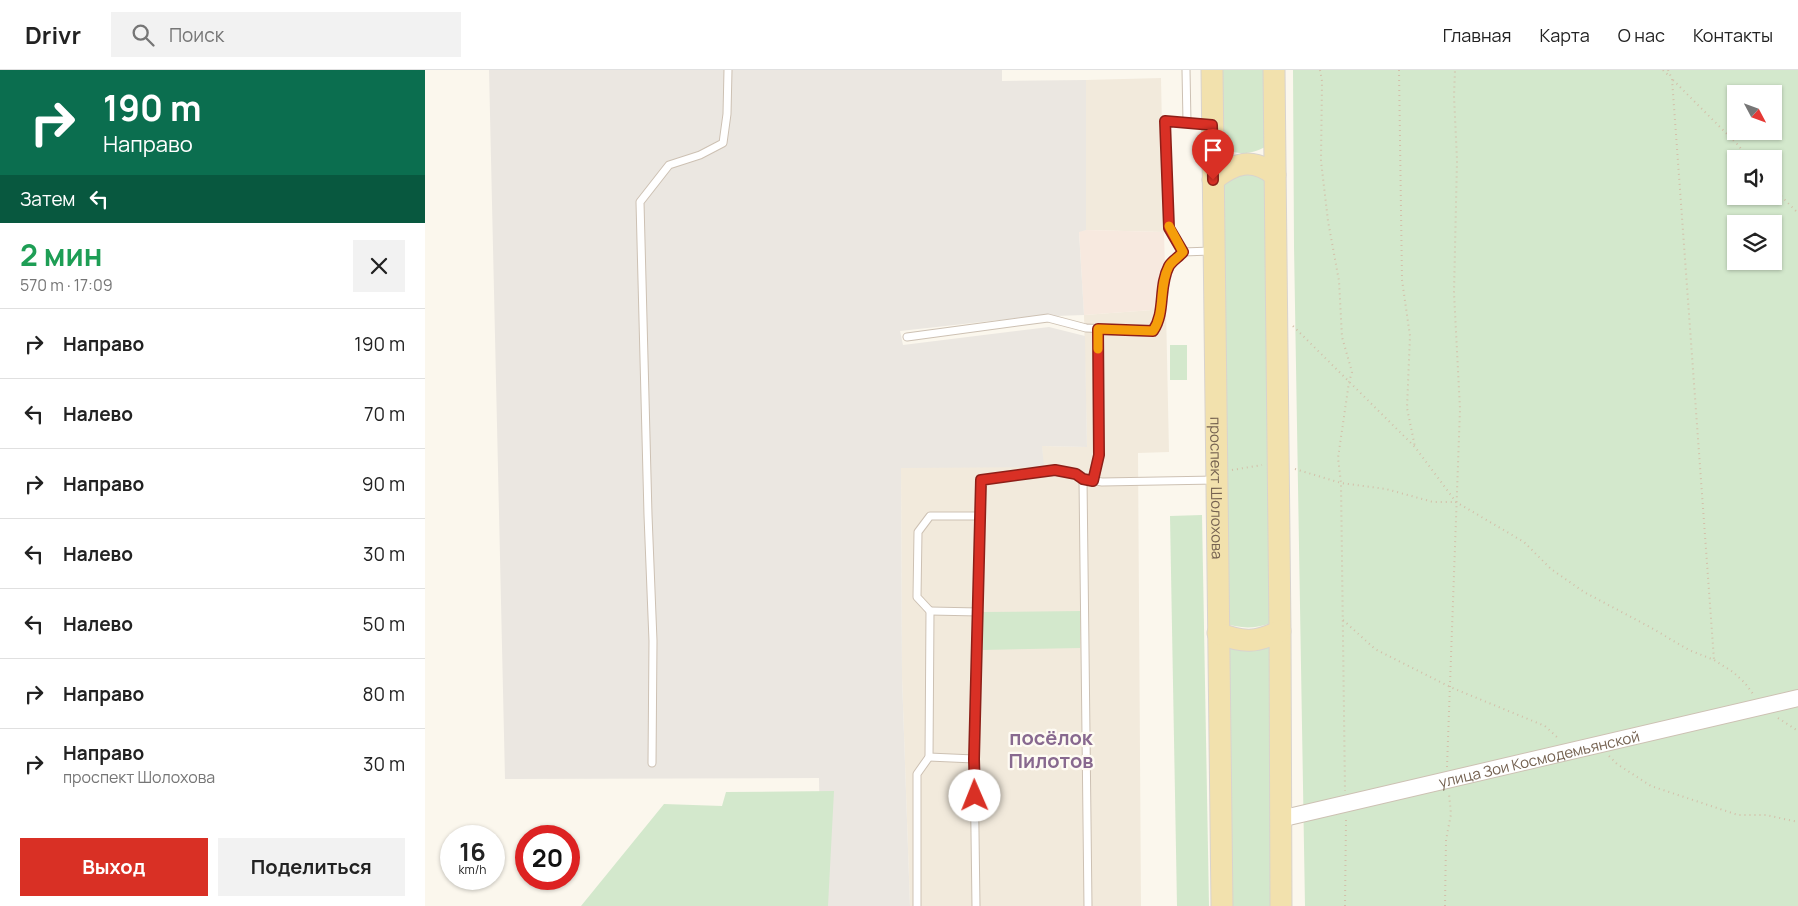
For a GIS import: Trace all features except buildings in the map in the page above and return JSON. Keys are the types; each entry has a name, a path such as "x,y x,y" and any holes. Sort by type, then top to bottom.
{"main road":[{"name":"проспект Шолохова","path":"1212,70 1222,906"},
{"path":"1274,70 1281,906"},
{"path":"1213,147 1223,154 1243,158 1265,153 1275,146"},
{"path":"1213,180 1224,171 1238,165 1251,164 1266,168 1275,175"},
{"path":"1218,633 1242,641 1257,640 1280,631"}],"street":[{"name":"улица Зои Космодемьянской","path":"1280,819 1798,698"}],"lane":[{"path":"652,763 653,641 647,505 640,202 669,165 701,155 723,143 727,114 728,70"},
{"path":"1186,70 1187,122"},
{"path":"1183,252 1169,228 1165,121 1212,125"},
{"path":"907,337 1048,318 1086,328 1153,331 1159,322 1163,286 1169,265 1183,252 1214,251"},
{"path":"1093,481 1099,455 1098,329"},
{"path":"976,906 974,759 981,480 1055,470 1076,474 1083,479 1093,481 1216,477"},
{"path":"1083,479 1088,906"},
{"path":"917,906 917,774 929,757 930,611 917,597 918,532 929,516 981,516"},
{"path":"930,611 979,612"},
{"path":"929,757 974,759"}],"path":[{"path":"1320,70 1322,81 1321,161 1328,221 1339,281 1342,337 1352,372 1339,458 1346,804 1345,906"},
{"path":"1399,70 1402,280 1411,336 1407,408 1415,447"},
{"path":"1445,906 1447,840 1451,814 1447,780 1460,409 1454,293 1457,160 1453,96 1455,70"},
{"path":"1663,70 1742,150"},
{"path":"1668,70 1672,79 1714,660"},
{"path":"1782,197 1798,213"},
{"path":"1277,311 1415,447 1456,502 1525,542 1551,569 1584,592 1689,650 1714,660 1733,672 1745,683 1761,707 1798,731"},
{"path":"1216,477 1278,463 1341,483 1386,489 1433,502 1456,502"},
{"path":"1343,620 1375,649 1450,687 1545,726 1571,751"},
{"path":"1599,745 1617,764 1651,786 1738,815 1766,815 1798,822"}],"shaded area":[{"path":"489,70 1002,70 1002,81 1086,80 1086,230 1079,232 1084,315 1026,317 900,331 903,345 1049,327 1085,336 1087,447 1042,446 1044,467 901,468 902,677 910,906 821,906 819,778 505,779"},
{"path":"1161,78 1164,232 1086,230 1086,80"},
{"path":"1079,231 1164,232 1166,309 1084,315"},
{"path":"1166,309 1169,452 1138,453 1141,906 910,906 902,677 901,467 1043,467 1042,446 1087,447 1084,315"}],"green space":[{"path":"1217,70 1268,70 1269,144 1263,148 1257,151 1237,153 1218,145"},
{"path":"1293,70 1798,70 1798,906 1305,906 1294,246"},
{"path":"1239,171 1264,174 1273,622 1249,627 1224,623 1219,183"},
{"path":"1170,345 1187,345 1187,380 1170,380"},
{"path":"1202,515 1209,906 1177,906 1170,516"},
{"path":"1081,611 1080,648 983,650 983,612"},
{"path":"1272,643 1272,906 1231,906 1226,645 1238,649 1255,650"},
{"path":"834,791 828,906 581,906 664,804 722,806 726,792"}],"slow traffic":[{"path":"1098,349 1098,329 1153,331 1159,322 1163,286 1169,265 1183,252 1169,226"}],"district":[{"name":"посёлок Пилотов","path":"1051,748"}],"route":[{"path":"975,796 974,759 981,480 1055,470 1076,474 1083,479 1093,481 1099,455 1098,329 1153,331 1159,322 1163,286 1169,265 1183,252 1169,228 1165,121 1212,125 1213,180"}]}
